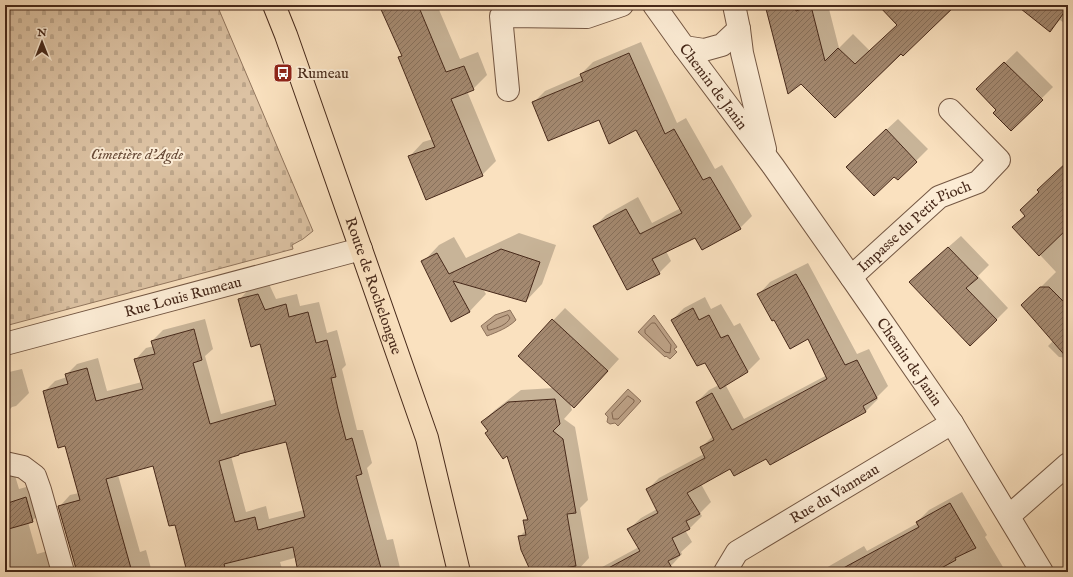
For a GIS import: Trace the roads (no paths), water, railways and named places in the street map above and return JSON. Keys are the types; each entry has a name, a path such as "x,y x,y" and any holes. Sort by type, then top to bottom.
{"main road":[{"name":"Route de Rochelongue","path":"274,5 286,35 427,438 459,572"}],"street":[{"path":"508,90 501,16 587,17 622,5"},
{"path":"654,5 684,47"},
{"name":"Chemin de Janin","path":"734,5 742,53 767,158"},
{"name":"Chemin de Janin","path":"684,47 704,50 722,45 739,29"},
{"name":"Chemin de Janin","path":"684,47 767,158 952,424 1042,572"},
{"name":"Impasse du Petit Pioch","path":"851,277 939,197 978,182 999,160 950,110"},
{"name":"Rue Louis Rumeau","path":"5,344 361,249"},
{"name":"Rue du Vanneau","path":"725,572 737,552 952,424"},
{"path":"5,463 23,467 35,476 63,572"},
{"path":"1009,516 1068,464"}],"water":[{"path":"510,310 516,320 506,328 487,336 481,326 495,315"},
{"path":"654,315 677,347 674,349 677,352 670,359 666,356 665,357 638,332"},
{"path":"628,389 641,401 618,426 615,423 610,424 607,422 608,417 605,414"}],"place":[{"name":"Rumeau","path":"283,73"}],"park label":[{"name":"Cimetière d'Agde","path":"137,154"}]}
